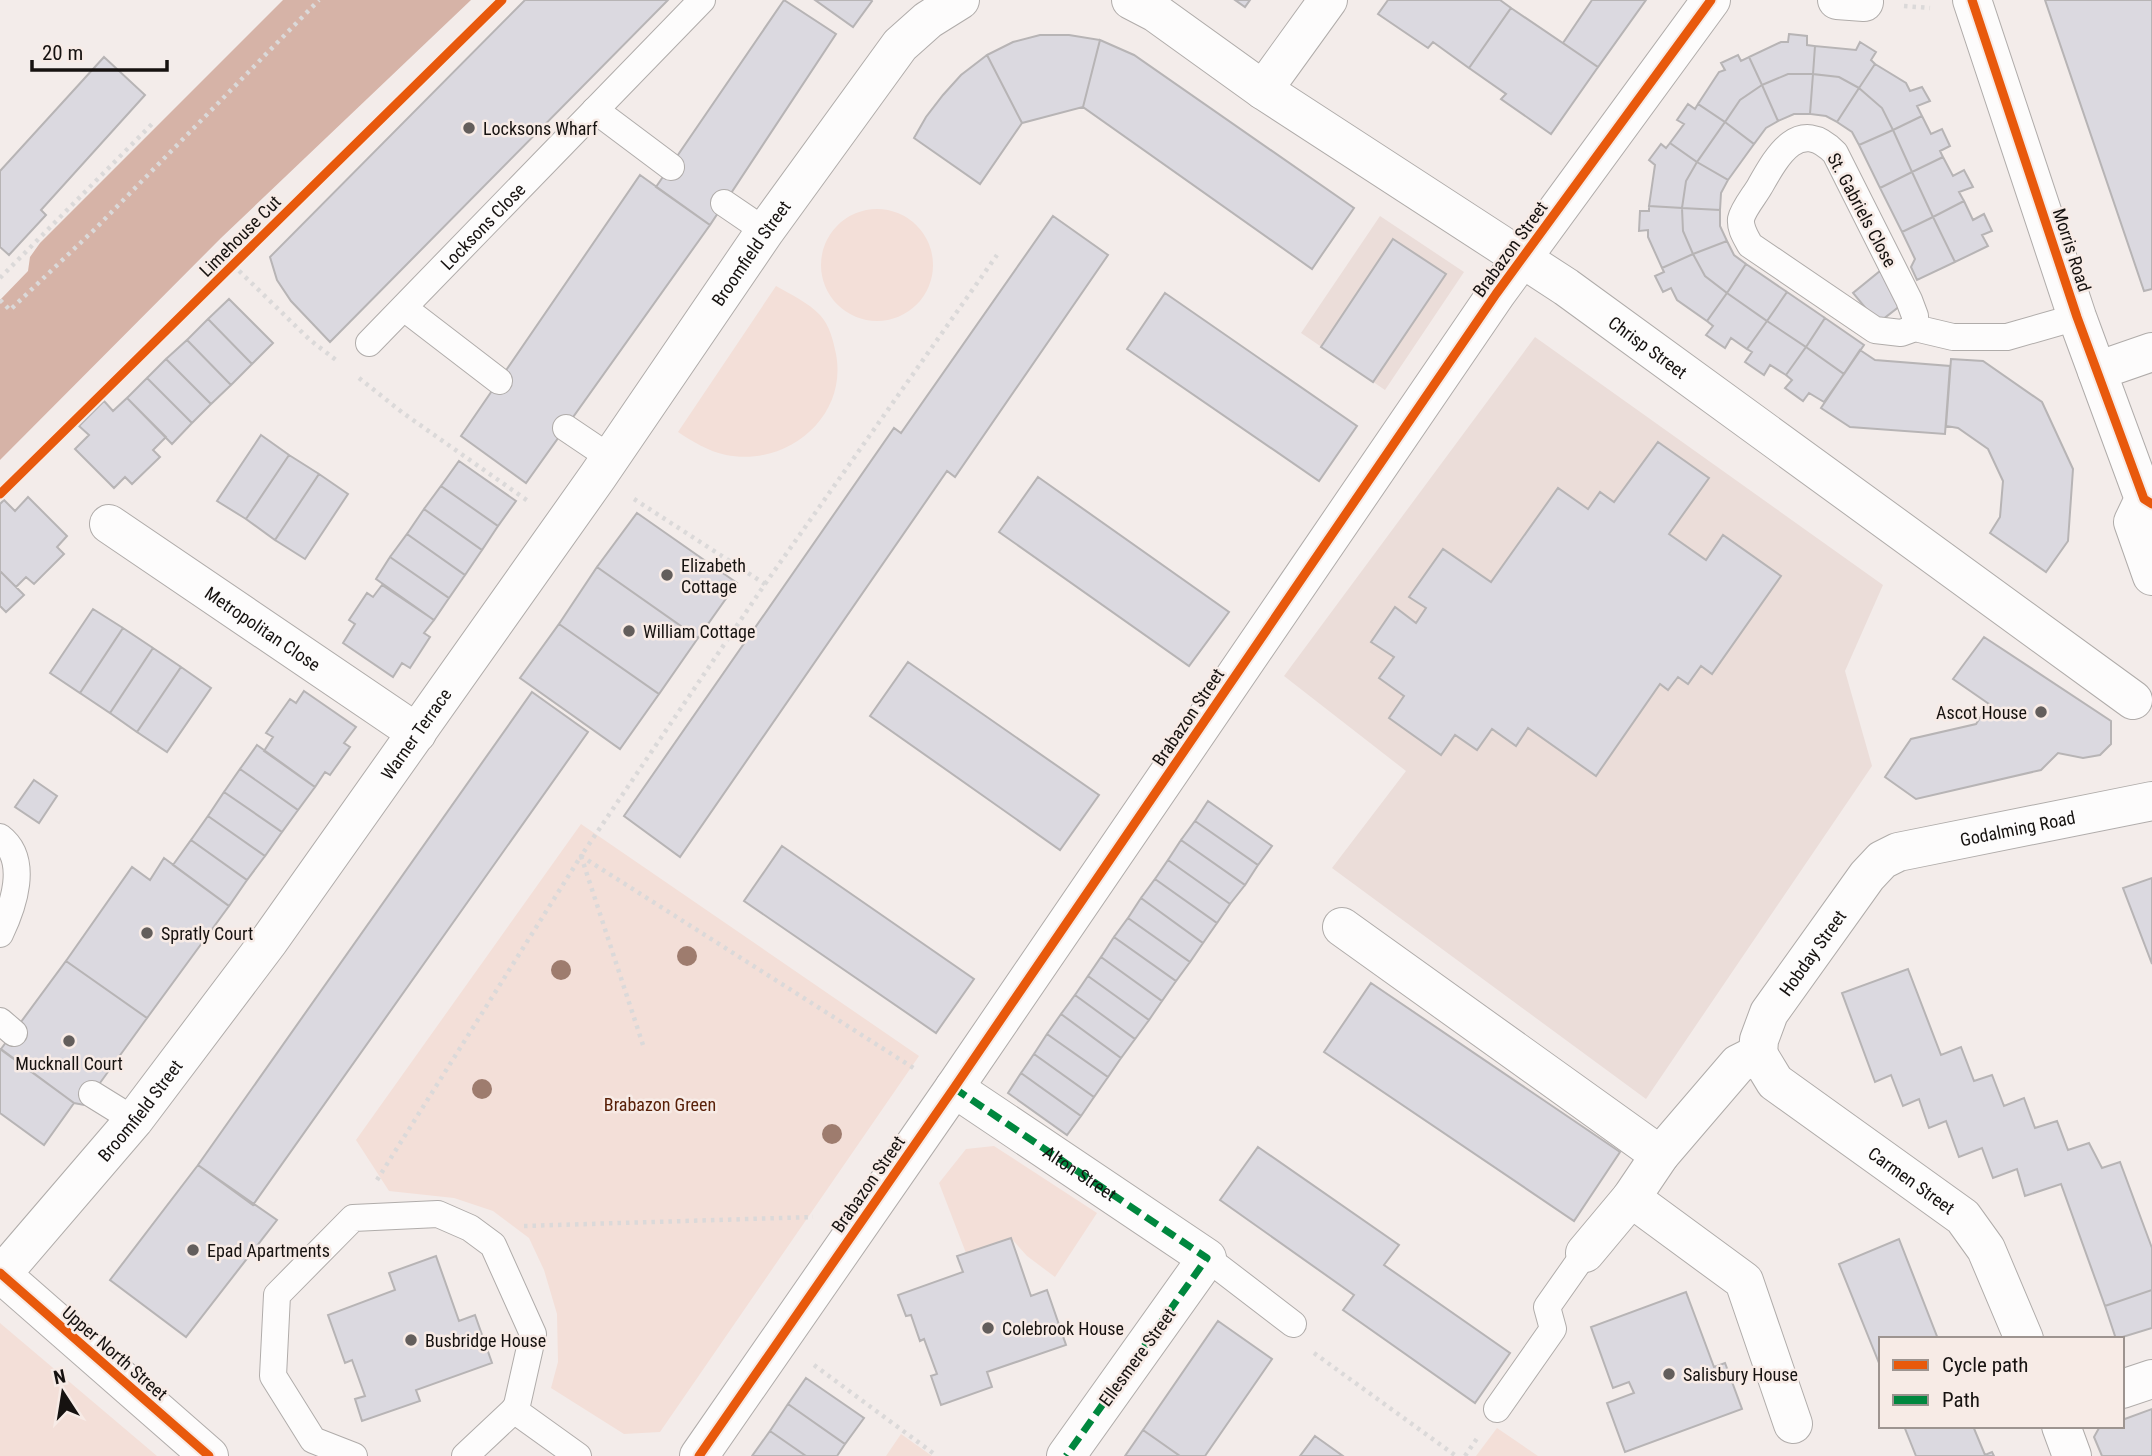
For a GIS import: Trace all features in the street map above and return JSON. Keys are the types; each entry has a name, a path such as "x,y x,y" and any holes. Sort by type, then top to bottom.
{"street":[{"name":"Broomfield Street","path":"563,525 765,231 900,45 928,20 960,0"},
{"name":"Chrisp Street","path":"1131,0 1156,13 1263,90 1577,295 2133,700"},
{"path":"1263,90 1328,0"},
{"name":"Brabazon Street","path":"699,1456 954,1088 1496,294 1711,0"},
{"name":"Morris Road","path":"1975,6 2077,317 2148,502 2133,522 2152,576"},
{"path":"2097,371 2152,352"},
{"name":"Metropolitan Close","path":"109,524 417,733"},
{"name":"Warner Terrace","path":"269,941 563,525"},
{"name":"Godalming Road","path":"1882,860 1910,849 2152,801"},
{"name":"Hobday Street","path":"1761,1038 1867,876 1882,860"},
{"path":"1342,927 1660,1155"},
{"name":"Broomfield Street","path":"1,1274 134,1120 269,941"},
{"path":"1585,1253 1631,1198 1660,1155 1761,1038"},
{"name":"Carmen Street","path":"1761,1038 1775,1082 1963,1217 1986,1249 2023,1337"},
{"name":"Alton Street","path":"954,1088 1208,1258"},
{"path":"1631,1198 1744,1281 1793,1424"},
{"name":"Ellesmere Street","path":"1066,1456 1208,1258"},
{"name":"Upper North Street","path":"1,1274 209,1456"},
{"path":"2124,1388 2152,1379"},
{"path":"2062,1428 2072,1456"}],"lane":[{"name":"Locksons Close","path":"369,343 702,0"},
{"path":"595,110 670,167"},
{"name":"St. Gabriels Close","path":"1915,328 1915,316 1909,300 1835,153 1824,142 1810,138 1797,139 1785,147 1741,219 1743,232 1750,245 1875,330 1901,333 1915,328 1953,337 2007,337 2077,317"},
{"path":"724,203 765,231"},
{"path":"404,308 499,381"},
{"path":"566,428 603,467"},
{"path":"0,837 8,843 16,860 14,901 0,934"},
{"path":"92,1094 134,1120"},
{"path":"354,1456 313,1440 273,1376 277,1295 353,1218 438,1214 470,1228 493,1245 533,1334 517,1405 465,1456"},
{"path":"1497,1409 1553,1329 1547,1307 1585,1253"},
{"path":"1208,1258 1293,1324"},
{"path":"514,1410 578,1456"}],"path":[{"path":"0,300 10,310 96,228 319,0"},
{"path":"1851,1 1975,6"},
{"path":"0,278 152,124"},
{"path":"353,1218 581,856 765,584 997,255"},
{"path":"233,265 310,340 341,365"},
{"path":"352,373 403,413 563,525"},
{"path":"603,467 765,584"},
{"path":"581,856 919,1072 954,1088"},
{"path":"581,856 643,1045"},
{"path":"470,1228 866,1215"},
{"path":"1293,1324 1311,1351 1455,1456"},
{"path":"779,1339 937,1456"}],"shaded area":[{"path":"283,0 471,0 221,238 0,460 0,300 28,271 30,257 40,243"},
{"path":"1380,216 1464,272 1385,390 1301,333"},
{"path":"1535,337 1883,585 1845,671 1872,766 1646,1099 1332,868 1406,771 1284,676"}],"green space":[{"path":"877,209 898,213 917,225 929,244 933,265 929,286 917,305 898,317 877,321 856,317 837,305 825,286 821,265 825,244 837,225 856,213"},
{"path":"776,286 820,315 832,338 837,377 832,398 823,417 808,433 791,445 771,453 749,457 726,455 695,443 678,432"},
{"name":"Brabazon Green","path":"581,824 919,1056 660,1432 624,1434 551,1388 558,1362 557,1314 544,1270 529,1238 493,1211 454,1198 389,1191 356,1140"},
{"path":"994,1146 1097,1213 1055,1277 1027,1256 1011,1238 966,1253 939,1183 966,1149"},
{"path":"0,1323 157,1456 0,1456"},
{"path":"1497,1428 1538,1456 1476,1456"},
{"path":"901,1434 932,1456 886,1456"}],"building":[{"name":"Locksons Wharf","path":"525,0 668,0 330,342 291,301 277,280 270,257"},
{"path":"784,0 836,34 710,225 656,187"},
{"path":"815,0 871,0 872,1 853,27"},
{"path":"1235,0 1250,0 1245,7"},
{"path":"1388,0 1500,0 1511,8 1469,68 1433,42 1428,48 1378,14"},
{"path":"1592,0 1646,0 1598,67 1563,43"},
{"path":"2045,0 2152,0 2152,289 2144,291"},
{"path":"1511,8 1598,67 1551,134 1501,99 1506,94 1469,68"},
{"path":"1789,34 1807,36 1807,45 1815,46 1813,74 1788,74 1762,85 1749,57 1781,42 1788,42"},
{"path":"1040,35 1069,35 1100,40 1083,107 1022,123 987,55 1013,42"},
{"path":"1100,40 1134,55 1354,208 1312,269 1083,107"},
{"path":"1860,42 1876,52 1871,60 1875,64 1859,88 1839,77 1813,74 1815,46 1856,50"},
{"path":"987,55 1022,123 980,184 914,138 943,95 961,75"},
{"path":"1738,55 1741,61 1749,57 1762,85 1740,100 1725,122 1698,104 1719,72 1725,70 1721,63"},
{"path":"104,57 145,95 41,210 46,215 9,255 0,247 0,171"},
{"path":"1875,64 1906,83 1910,91 1922,87 1930,101 1917,106 1922,116 1893,130 1882,108 1859,88"},
{"path":"1788,74 1813,74 1810,114 1794,114 1778,121 1762,85"},
{"path":"1813,74 1839,77 1859,88 1837,122 1826,116 1810,114"},
{"path":"1762,85 1778,121 1766,128 1754,144 1725,122 1740,100"},
{"path":"1859,88 1882,108 1893,130 1859,145 1852,132 1837,122"},
{"path":"1688,104 1695,109 1698,104 1725,122 1697,162 1670,143 1684,124 1677,120"},
{"path":"1922,116 1931,134 1942,129 1950,146 1940,151 1943,157 1912,172 1893,130"},
{"path":"1725,122 1754,144 1728,180 1697,162"},
{"path":"1893,130 1912,172 1880,188 1859,145"},
{"path":"1670,143 1697,162 1686,181 1682,208 1649,206 1655,165 1649,160 1661,144 1666,148"},
{"path":"1943,157 1953,176 1964,170 1973,187 1959,192 1964,201 1933,217 1912,172"},
{"path":"1697,162 1728,180 1721,193 1720,210 1682,208 1686,181"},
{"path":"1912,172 1933,217 1902,232 1880,188"},
{"path":"640,175 710,225 526,483 461,436"},
{"path":"1964,201 1973,220 1984,214 1992,231 1982,235 1988,246 1955,262 1933,217"},
{"path":"1649,206 1682,208 1683,231 1693,254 1662,268 1648,237 1648,230 1639,231 1640,211 1649,211"},
{"path":"1682,208 1720,210 1720,226 1727,241 1693,254 1683,231"},
{"path":"1053,216 1108,255 955,477 947,471 680,857 624,816 894,428 901,433"},
{"path":"1933,217 1955,262 1917,280 1911,267 1915,259 1902,232"},
{"path":"1393,239 1446,274 1373,382 1321,347"},
{"path":"1727,241 1734,255 1746,264 1727,293 1705,276 1693,254"},
{"path":"1693,254 1705,276 1727,293 1707,321 1677,300 1671,288 1663,292 1655,276 1664,272 1662,268"},
{"path":"1746,264 1787,292 1767,321 1727,293"},
{"path":"1880,271 1905,302 1878,323 1853,293"},
{"path":"1787,292 1825,318 1806,347 1767,321"},
{"path":"1165,293 1357,426 1319,481 1127,349"},
{"path":"1727,293 1767,321 1747,349 1731,338 1725,348 1706,335 1713,326 1707,321"},
{"path":"229,299 273,343 252,364 208,319"},
{"path":"1825,318 1864,345 1844,374 1806,347"},
{"path":"208,319 252,364 231,385 187,340"},
{"path":"1767,321 1806,347 1786,375 1770,365 1764,375 1745,362 1752,352 1747,349"},
{"path":"187,340 231,385 211,404 166,359"},
{"path":"1806,347 1844,374 1824,402 1809,393 1803,401 1785,388 1792,380 1786,375"},
{"path":"1860,350 1875,360 1950,366 1945,434 1850,427 1821,408"},
{"path":"166,359 211,404 192,423 147,378"},
{"path":"1951,359 1983,361 2042,402 2073,469 2068,541 2046,572 1990,533 2000,517 2003,481 1988,449 1958,428 1946,426"},
{"path":"147,378 192,423 172,444 127,398"},
{"path":"127,398 166,437 153,450 160,457 132,484 125,477 114,488 75,449 89,435 79,426 104,401 113,411"},
{"path":"261,435 289,455 246,519 217,501"},
{"path":"1658,442 1709,478 1669,534 1706,560 1723,535 1781,576 1712,674 1701,666 1688,684 1678,677 1668,690 1660,684 1596,776 1528,728 1516,746 1492,729 1477,750 1455,735 1441,755 1389,718 1404,696 1379,678 1394,657 1371,642 1395,607 1416,623 1426,608 1409,597 1443,549 1491,582 1558,488 1588,509 1600,492 1614,502"},
{"path":"289,455 319,474 275,540 246,519"},
{"path":"459,461 516,501 498,526 441,486"},
{"path":"319,474 348,494 305,559 275,540"},
{"path":"1038,477 1229,612 1189,666 999,532"},
{"path":"441,486 498,526 482,550 424,509"},
{"path":"28,497 67,536 57,547 64,554 34,584 26,577 16,587 0,571 0,504 4,500 15,511"},
{"path":"424,509 482,550 465,575 407,534"},
{"name":"Elizabeth Cottage","path":"637,513 737,583 698,638 597,567"},
{"path":"407,534 465,575 449,598 390,557"},
{"path":"390,557 449,598 434,620 376,579"},
{"name":"William Cottage","path":"597,567 698,638 659,694 559,624"},
{"path":"0,571 24,595 6,612 0,606"},
{"path":"382,585 434,620 424,633 430,637 410,668 402,663 393,677 343,643 355,624 349,620 367,593 373,597"},
{"path":"93,609 123,628 80,693 50,673"},
{"path":"559,624 659,694 620,749 520,678"},
{"path":"123,628 153,648 110,713 80,693"},
{"name":"Ascot House","path":"1984,637 2111,721 2111,744 2100,755 2083,758 2058,753 2041,770 1916,799 1885,777 1911,739 1976,724 1989,704 1953,679"},
{"path":"153,648 181,667 137,732 110,713"},
{"path":"908,662 1099,795 1060,850 870,716"},
{"path":"181,667 211,688 167,752 137,732"},
{"path":"304,691 356,727 344,743 350,747 330,775 325,772 315,787 264,751 273,737 266,733 290,699 296,703"},
{"path":"532,692 588,732 253,1205 198,1165"},
{"path":"257,745 315,787 298,810 240,769"},
{"path":"240,769 298,810 282,832 224,792"},
{"path":"34,780 57,796 39,823 15,807"},
{"path":"224,792 282,832 265,856 208,816"},
{"path":"1208,801 1272,846 1258,865 1195,821"},
{"path":"208,816 265,856 247,880 191,840"},
{"path":"1195,821 1258,865 1245,885 1181,840"},
{"path":"191,840 247,880 229,906 173,865"},
{"path":"1181,840 1245,885 1230,904 1168,860"},
{"path":"782,846 974,979 936,1033 744,901"},
{"name":"Spratly Court","path":"164,858 229,906 147,1018 66,961 132,867 150,880"},
{"path":"1168,860 1230,904 1217,923 1155,879"},
{"path":"2152,878 2152,964 2123,888"},
{"path":"1155,879 1217,923 1203,943 1141,898"},
{"path":"1141,898 1203,943 1190,962 1128,918"},
{"path":"1128,918 1190,962 1176,981 1114,937"},
{"path":"1114,937 1176,981 1162,1001 1101,957"},
{"path":"1101,957 1162,1001 1149,1020 1088,976"},
{"name":"Mucknall Court","path":"66,961 147,1018 84,1105 74,1103 1,1049"},
{"path":"1908,969 1941,1055 1961,1047 1974,1081 1992,1075 2004,1106 2024,1098 2035,1128 2057,1121 2068,1150 2089,1143 2102,1168 2120,1162 2152,1248 2152,1290 2105,1306 2061,1184 2025,1196 2017,1169 1993,1178 1982,1148 1959,1157 1946,1121 1929,1128 1919,1099 1903,1106 1891,1075 1875,1082 1842,993"},
{"path":"1088,976 1149,1020 1135,1039 1075,995"},
{"path":"1371,983 1620,1152 1574,1221 1324,1052"},
{"path":"1075,995 1135,1039 1121,1058 1061,1014"},
{"path":"1061,1014 1121,1058 1108,1077 1047,1034"},
{"path":"1047,1034 1108,1077 1094,1097 1034,1054"},
{"path":"0,1049 74,1103 44,1145 0,1113"},
{"path":"1034,1054 1094,1097 1081,1116 1021,1073"},
{"path":"1021,1073 1081,1116 1067,1135 1008,1093"},
{"path":"1258,1147 1399,1245 1384,1265 1510,1353 1475,1403 1343,1310 1354,1295 1220,1200"},
{"name":"Epad Apartments","path":"198,1165 277,1220 186,1337 110,1280"},
{"name":"Colebrook House","path":"1011,1238 1031,1296 1047,1290 1066,1345 987,1372 992,1387 941,1405 931,1376 937,1374 924,1339 920,1341 911,1315 906,1316 898,1295 963,1272 957,1256"},
{"path":"1899,1239 1937,1337 1879,1337 1879,1363 1839,1264"},
{"name":"Busbridge House","path":"436,1256 459,1321 475,1315 492,1363 416,1390 420,1401 362,1421 355,1399 365,1396 352,1360 345,1363 328,1315 395,1290 389,1273"},
{"path":"2152,1290 2152,1328 2115,1337 2105,1306"},
{"name":"Salisbury House","path":"1686,1292 1714,1367 1725,1363 1742,1409 1625,1452 1607,1403 1634,1393 1629,1382 1613,1388 1591,1327"},
{"path":"1218,1321 1272,1359 1205,1456 1180,1456 1143,1430"},
{"path":"806,1378 864,1418 845,1444 788,1404"},
{"path":"788,1404 845,1444 837,1456 806,1456 770,1431"},
{"path":"2152,1409 2152,1456 2102,1456 2094,1437 2099,1428 2124,1428 2124,1419"},
{"path":"1905,1428 1974,1428 1985,1455 1992,1452 1994,1456 1916,1456"},
{"path":"1143,1430 1180,1456 1125,1456"},
{"path":"770,1431 806,1456 752,1456"},
{"path":"1315,1436 1343,1456 1300,1456"}],"marked path":[{"path":"954,1088 1207,1258 1066,1456"}],"cycle path":[{"name":"Limehouse Cut","path":"0,494 502,0"},
{"path":"699,1456 954,1088 1496,294 1711,0"},
{"path":"1972,0 2077,317 2144,499 2152,504"},
{"path":"0,1273 209,1456"}],"place":[{"name":"Locksons Wharf","path":"469,128"},
{"name":"Elizabeth Cottage","path":"667,575"},
{"name":"William Cottage","path":"629,631"},
{"name":"Ascot House","path":"2041,712"},
{"name":"Spratly Court","path":"147,933"},
{"name":"Mucknall Court","path":"69,1041"},
{"name":"Epad Apartments","path":"193,1250"},
{"name":"Colebrook House","path":"988,1328"},
{"name":"Busbridge House","path":"411,1340"},
{"name":"Salisbury House","path":"1669,1374"}]}
